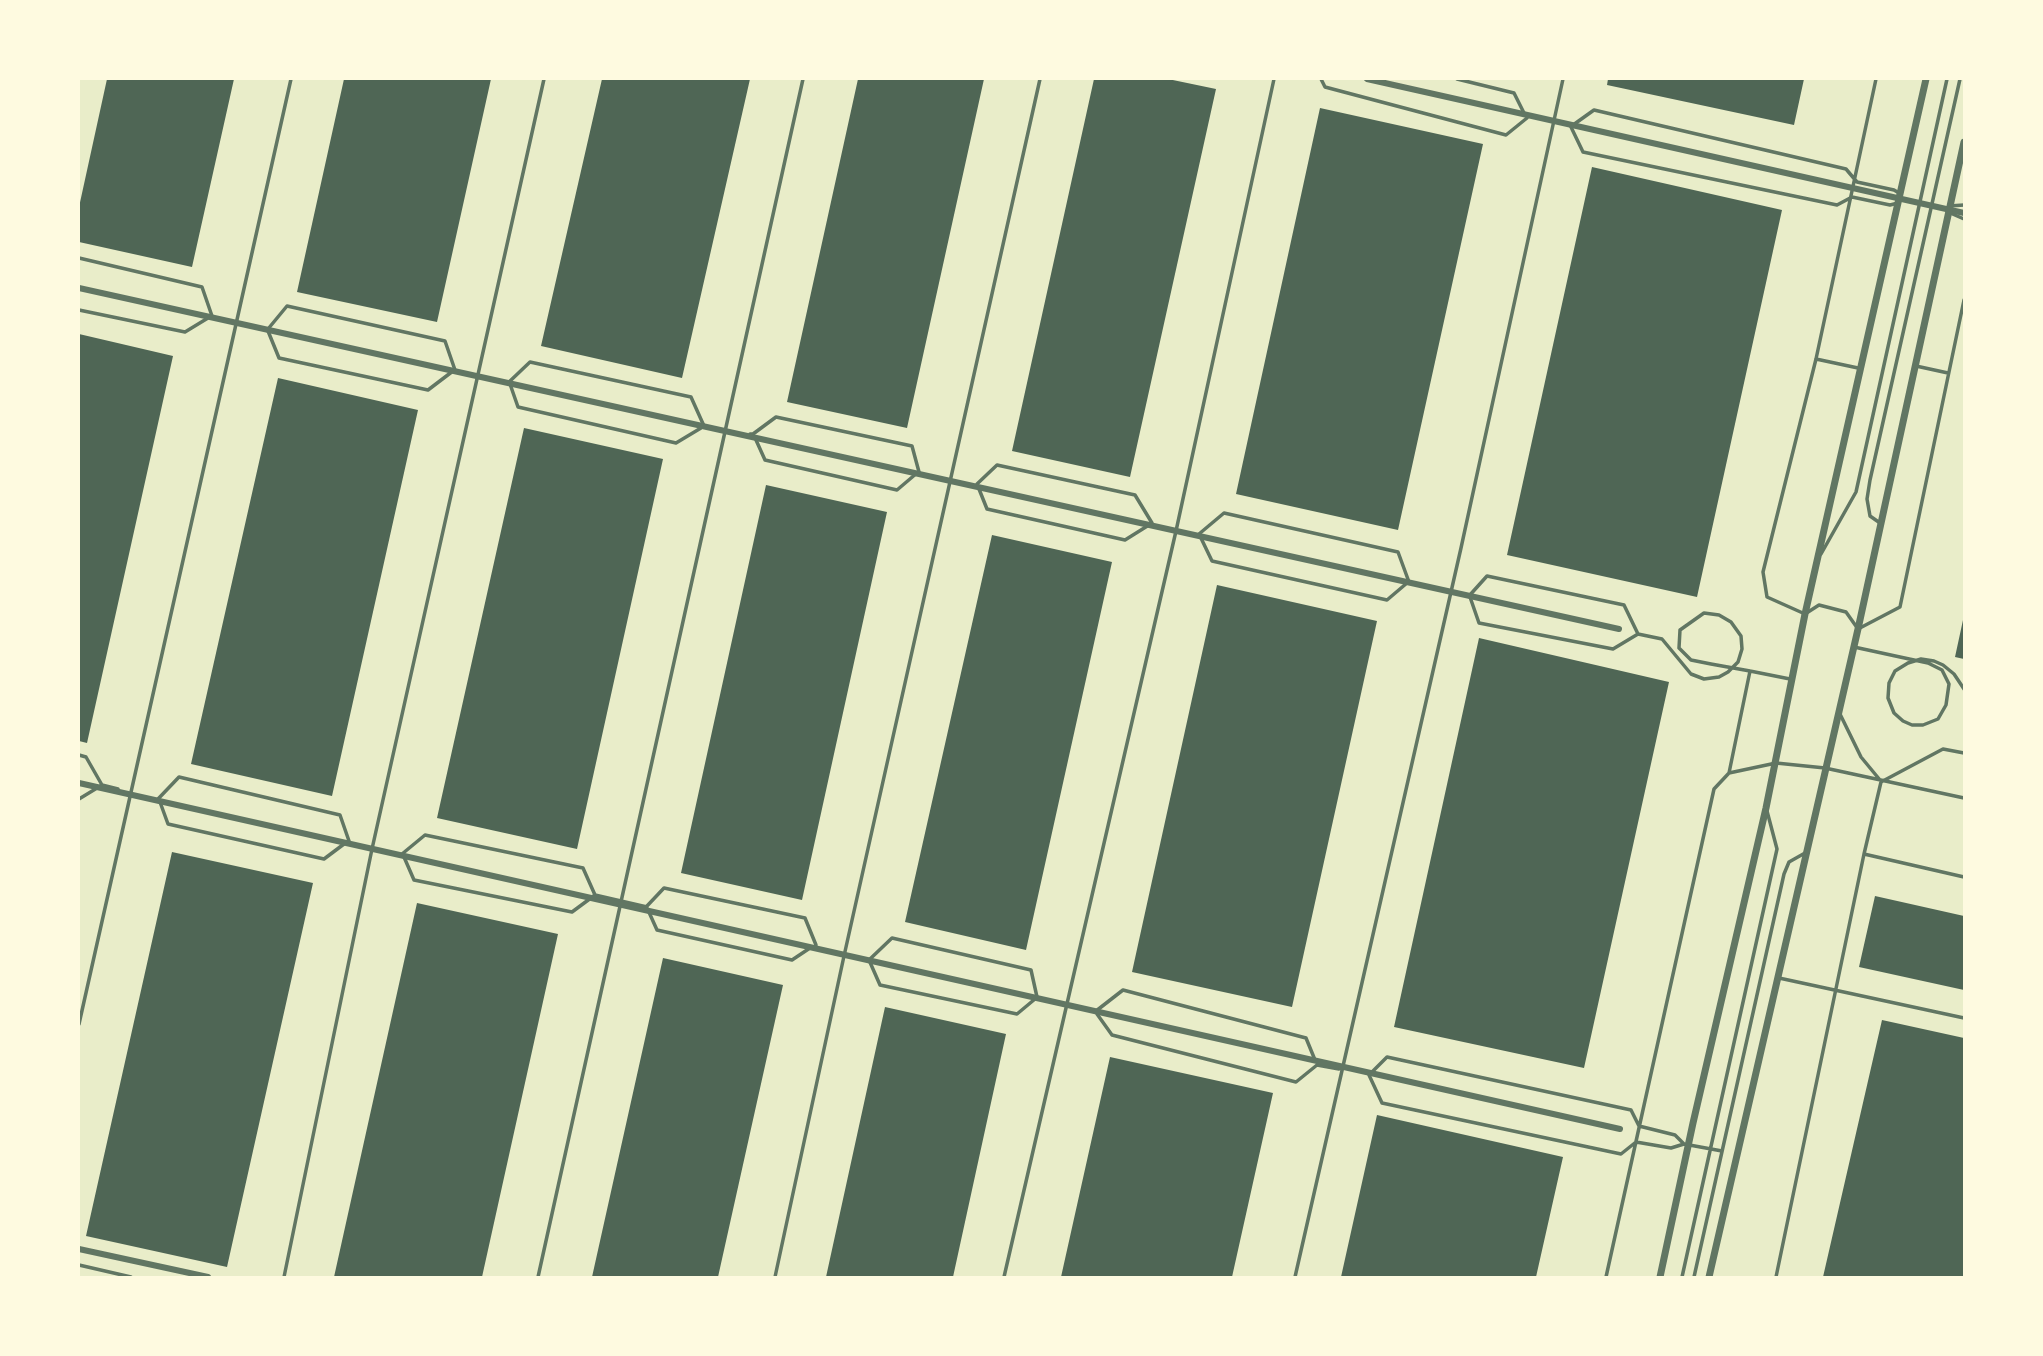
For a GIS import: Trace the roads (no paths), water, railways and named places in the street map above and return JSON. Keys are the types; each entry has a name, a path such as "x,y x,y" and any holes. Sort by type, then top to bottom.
{"street":[{"path":"1367,79 1964,213"},
{"path":"1660,1277 1776,763 1816,562 1926,79"},
{"path":"1709,1277 1854,647 1964,142"},
{"path":"79,288 1619,629"},
{"path":"79,783 1620,1129"},
{"path":"79,1249 208,1277"}],"lane":[{"path":"79,1024 291,79"},
{"path":"284,1277 373,849 544,79"},
{"path":"538,1277 803,79"},
{"path":"775,1277 1040,79"},
{"path":"1004,1277 1176,531 1274,79"},
{"path":"1321,79 1325,87 1506,135 1527,118"},
{"path":"1457,79 1514,93 1527,118"},
{"path":"1295,1277 1451,592 1563,79"},
{"path":"1877,79 1816,359 1763,572 1767,597 1805,614 1819,605 1846,612 1858,629 1900,607 1964,300"},
{"path":"1816,562 1856,492 1947,79"},
{"path":"1881,524 1870,516 1867,499 1870,480 1960,79"},
{"path":"1527,118 1571,127 1594,110 1846,169 1857,182 1894,190 1910,201"},
{"path":"1571,127 1583,152 1837,205 1852,197 1890,205 1910,201 1939,207 1964,205"},
{"path":"1939,207 1964,219"},
{"path":"79,258 202,286 212,316"},
{"path":"268,329 287,306 444,341 455,370"},
{"path":"79,310 185,332 212,316 268,329"},
{"path":"268,329 279,358 428,390 455,370 509,382"},
{"path":"1816,359 1861,369"},
{"path":"509,382 530,362 691,397 704,426"},
{"path":"1916,366 1948,373"},
{"path":"509,382 518,407 676,443 704,426 753,434 776,417 912,446 919,472"},
{"path":"753,434 765,460 897,491 919,472"},
{"path":"977,484 997,465 1123,492 1135,495 1152,523"},
{"path":"919,472 977,484"},
{"path":"977,484 987,509 1125,540 1152,523 1199,534"},
{"path":"1199,534 1224,513 1398,552 1409,582"},
{"path":"1199,534 1212,561 1225,564 1387,600 1409,582"},
{"path":"1469,596 1487,576 1624,604 1637,634"},
{"path":"1409,582 1469,596"},
{"path":"1469,596 1479,623 1613,649 1637,634 1662,639 1690,674 1704,679 1728,672 1738,662 1742,649 1741,636 1731,622 1719,615 1704,613 1680,630 1679,648 1691,660 1750,671 1792,680"},
{"path":"1854,647 1928,663 1942,670 1949,684 1947,705 1938,719 1923,725 1903,722 1894,713 1888,698 1889,683 1895,671 1921,659 1943,664 1964,689"},
{"path":"1606,1277 1714,789 1729,773 1750,671"},
{"path":"1839,710 1861,757 1881,782"},
{"path":"1776,1277 1881,782 1944,749 1964,753"},
{"path":"79,755 86,757 102,785"},
{"path":"1729,773 1776,763 1825,768 1964,798"},
{"path":"158,799 179,778 340,816 349,841"},
{"path":"79,799 102,785 158,799"},
{"path":"158,799 168,824 324,859 349,841 402,854"},
{"path":"1682,1277 1777,849 1766,808"},
{"path":"402,854 425,835 583,868 595,895"},
{"path":"1694,1277 1784,874 1789,862 1805,853"},
{"path":"402,854 414,880 572,912 595,895 647,906"},
{"path":"1864,855 1964,877"},
{"path":"647,906 664,888 805,918 816,945"},
{"path":"647,906 657,930 792,960 816,945 869,959"},
{"path":"869,959 892,938 1031,970 1037,997"},
{"path":"869,959 880,985 1017,1014 1037,997"},
{"path":"1777,978 1964,1018"},
{"path":"1096,1012 1123,990 1306,1038 1317,1065"},
{"path":"1037,997 1096,1012 1112,1035 1296,1082 1317,1065 1369,1074"},
{"path":"1369,1074 1387,1058 1631,1110 1639,1126 1675,1135 1684,1144"},
{"path":"1369,1074 1382,1103 1621,1154 1636,1142 1671,1148 1684,1144 1722,1152"},
{"path":"79,1265 131,1277"}]}
